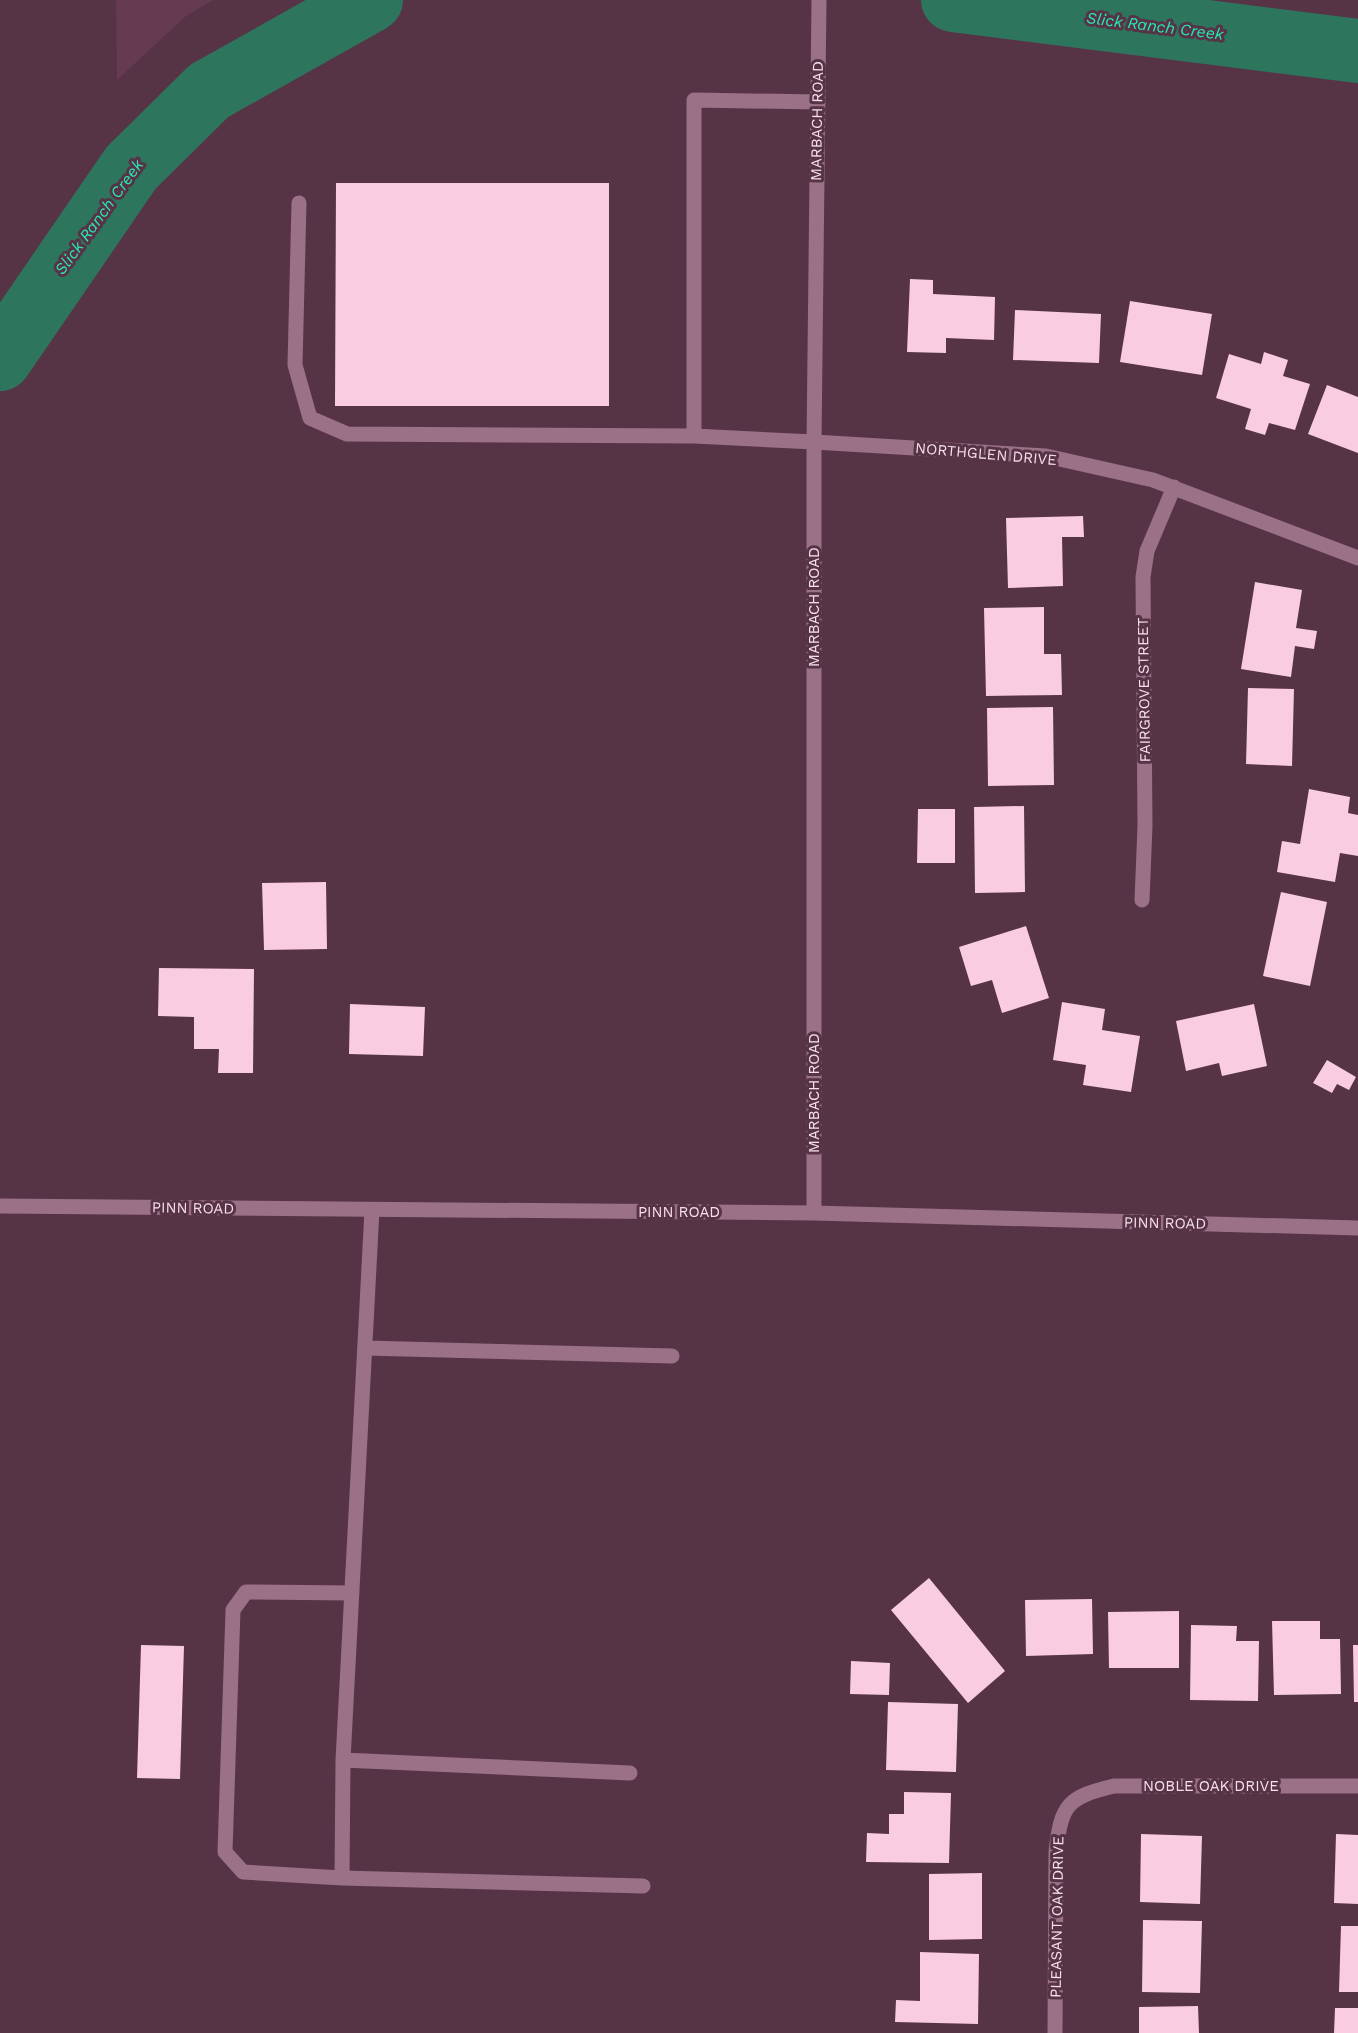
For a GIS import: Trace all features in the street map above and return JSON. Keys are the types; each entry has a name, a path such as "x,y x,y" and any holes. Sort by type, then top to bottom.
{"street":[{"name":"MARBACH ROAD","path":"813,1213 814,442 819,0"},
{"path":"694,436 694,100 818,102"},
{"name":"NORTHGLEN DRIVE","path":"299,203 296,365 310,418 347,434 694,436 1046,456 1153,480 1358,558"},
{"name":"FAIRGROVE STREET","path":"1142,900 1145,825 1143,577 1147,551 1174,487"},
{"name":"PINN ROAD","path":"0,1206 813,1213 1358,1228"},
{"path":"342,1878 343,1760 372,1210"},
{"path":"365,1348 672,1356"},
{"path":"352,1593 246,1592 233,1610 225,1852 243,1872 342,1878 643,1886"},
{"path":"343,1760 630,1773"},
{"name":"NOBLE OAK DRIVE","path":"1069,1803 1089,1792 1114,1786 1358,1786"},
{"name":"PLEASANT OAK DRIVE","path":"1054,2033 1056,1851 1058,1829 1069,1803"}],"shaded area":[{"path":"116,0 213,0 186,16 117,80"}],"building":[{"path":"336,183 609,183 609,406 335,406"},
{"path":"910,279 933,280 933,294 995,297 994,340 946,338 946,353 907,352"},
{"path":"1130,301 1212,314 1202,375 1120,362"},
{"path":"1015,310 1101,314 1099,363 1013,360"},
{"path":"1264,352 1288,360 1283,376 1310,384 1295,430 1269,423 1265,435 1245,429 1251,409 1216,398 1229,354 1261,364"},
{"path":"1327,385 1358,397 1358,453 1308,434"},
{"path":"1083,516 1084,537 1062,537 1063,586 1008,588 1006,518"},
{"path":"1255,582 1302,590 1296,628 1317,631 1314,649 1295,646 1291,677 1241,669"},
{"path":"1044,607 1044,654 1061,654 1062,695 986,696 984,608"},
{"path":"1248,688 1294,689 1292,766 1246,764"},
{"path":"1053,707 1054,785 988,786 987,708"},
{"path":"1309,789 1350,797 1348,813 1358,815 1358,856 1340,853 1335,882 1277,872 1282,841 1300,844"},
{"path":"1024,806 1025,892 975,893 974,807"},
{"path":"918,809 955,809 955,863 917,863"},
{"path":"326,882 327,949 264,950 262,883"},
{"path":"1281,892 1327,902 1310,986 1263,976"},
{"path":"1026,926 1049,998 1002,1013 992,980 971,986 959,947"},
{"path":"159,968 254,969 253,1073 218,1073 219,1049 194,1049 194,1017 158,1016"},
{"path":"1062,1002 1105,1009 1102,1030 1140,1036 1131,1092 1083,1085 1086,1065 1053,1060"},
{"path":"350,1004 425,1007 423,1056 349,1054"},
{"path":"1254,1004 1267,1066 1222,1076 1219,1063 1186,1071 1176,1021"},
{"path":"1327,1060 1356,1077 1349,1090 1337,1084 1332,1093 1313,1083"},
{"path":"929,1578 1005,1671 968,1703 891,1610"},
{"path":"1092,1599 1093,1654 1026,1656 1025,1600"},
{"path":"1179,1611 1179,1668 1109,1668 1108,1612"},
{"path":"1272,1621 1320,1621 1320,1639 1340,1639 1341,1694 1274,1695"},
{"path":"1191,1625 1237,1626 1236,1641 1259,1641 1258,1701 1190,1700"},
{"path":"141,1645 184,1646 180,1779 137,1778"},
{"path":"1353,1645 1358,1645 1358,1702 1354,1702"},
{"path":"851,1661 890,1663 889,1695 850,1694"},
{"path":"888,1702 958,1704 956,1772 886,1770"},
{"path":"904,1792 951,1793 949,1863 866,1862 867,1833 889,1834 889,1814 904,1814"},
{"path":"1141,1834 1202,1836 1200,1904 1140,1902"},
{"path":"1336,1834 1358,1835 1358,1904 1334,1903"},
{"path":"982,1873 982,1939 929,1940 929,1874"},
{"path":"1143,1920 1202,1921 1200,1993 1142,1992"},
{"path":"1341,1926 1358,1926 1358,1992 1339,1992"},
{"path":"920,1952 979,1954 978,2024 895,2022 896,2000 920,2001"},
{"path":"1198,2006 1199,2033 1139,2033 1139,2007"},
{"path":"1335,2008 1358,2008 1358,2033 1334,2033"}],"waterway":[{"name":"Slick Ranch Creek","path":"0,359 131,168 209,91 371,0"},
{"name":"Slick Ranch Creek","path":"953,0 1358,51"}]}
